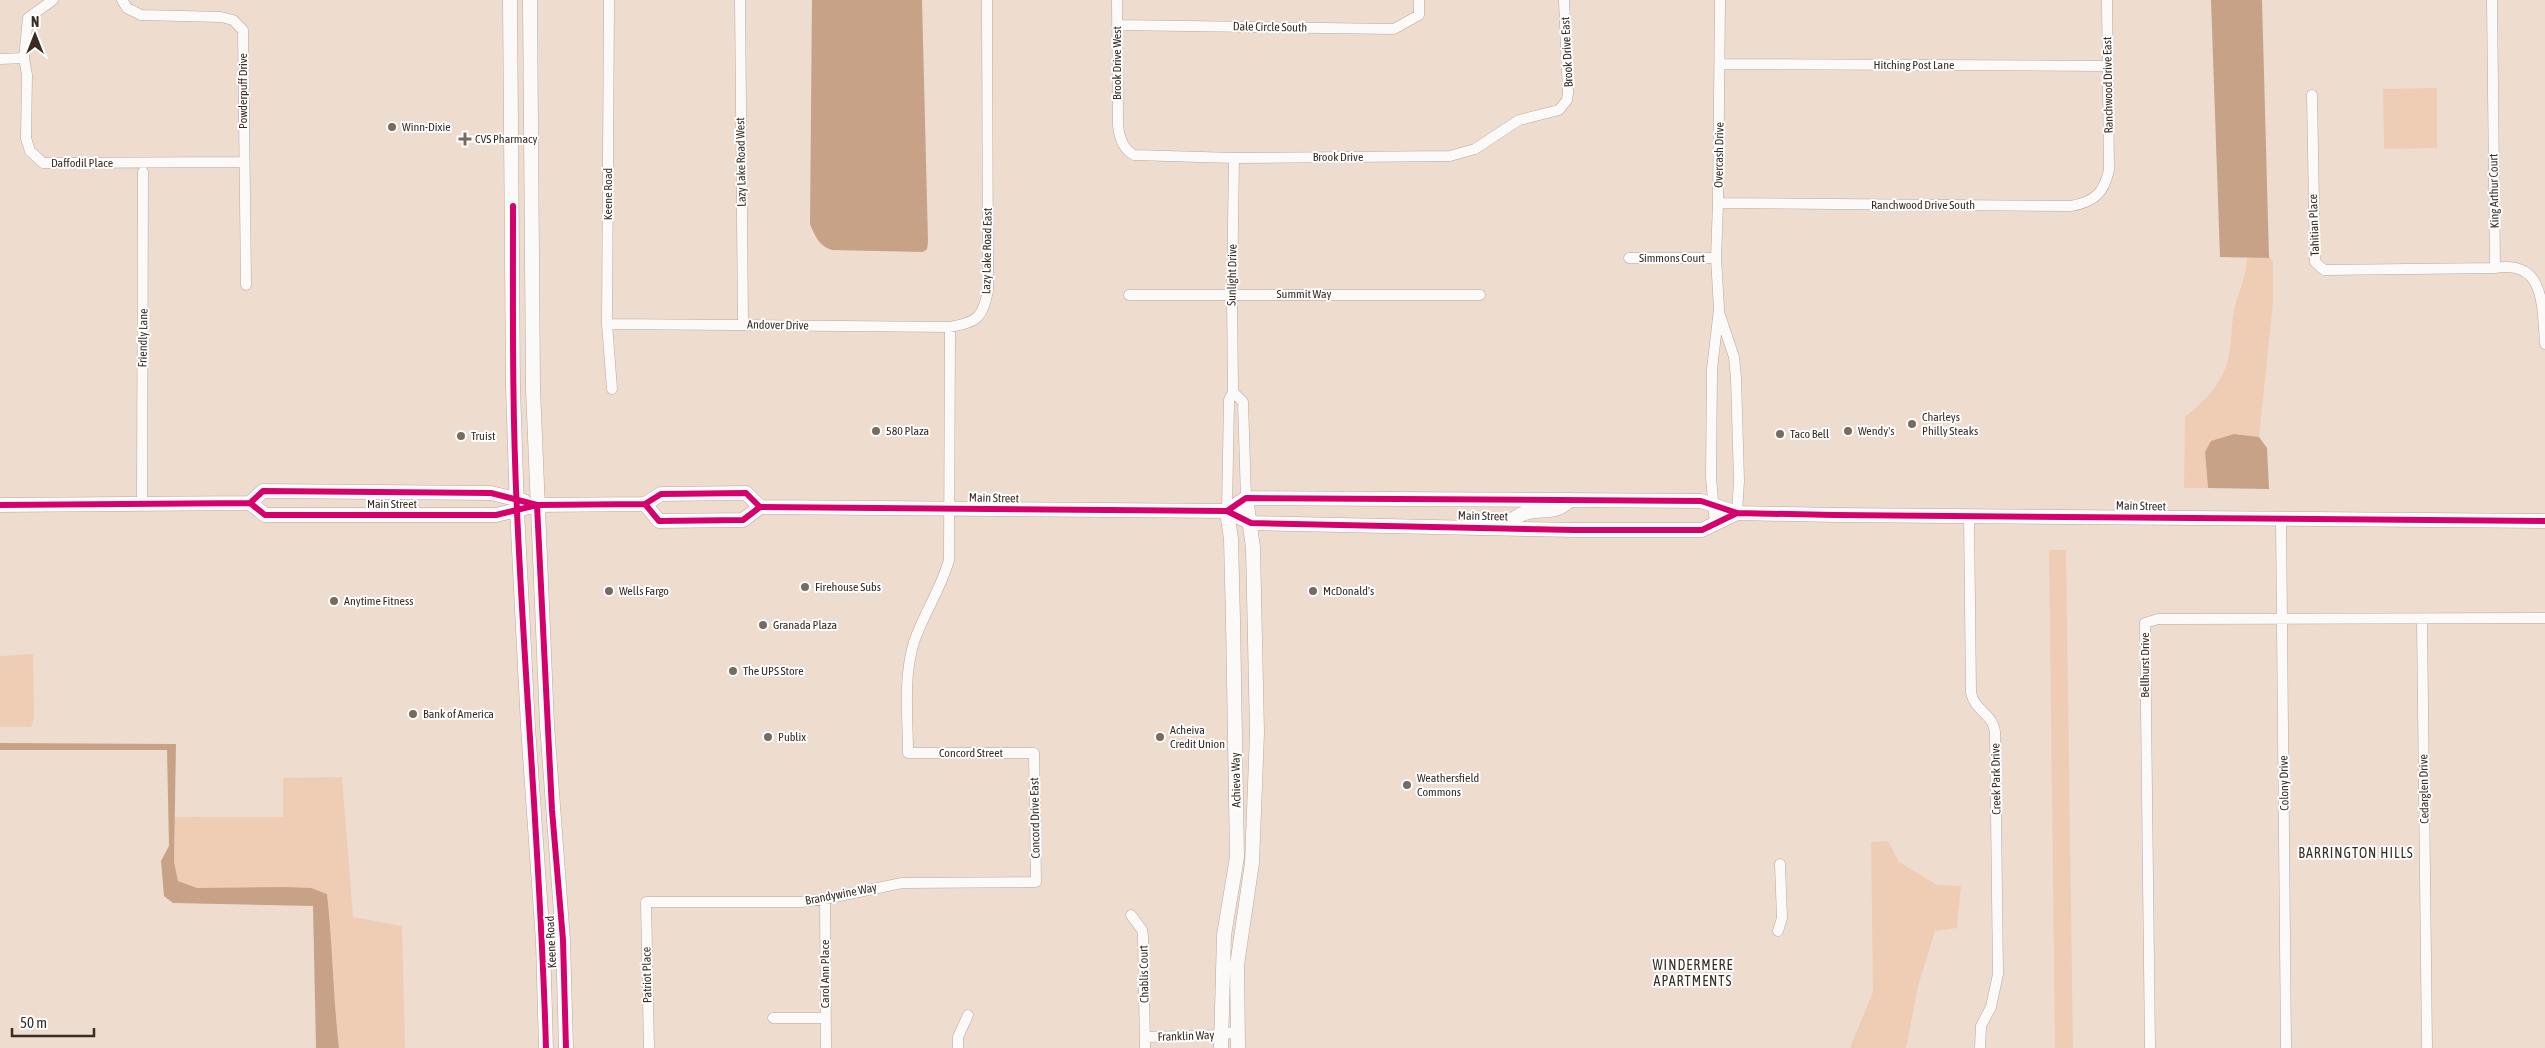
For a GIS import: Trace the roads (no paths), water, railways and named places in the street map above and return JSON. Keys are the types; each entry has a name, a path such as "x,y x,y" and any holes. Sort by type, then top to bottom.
{"main road":[{"name":"Keene Road","path":"510,0 513,387 517,504 528,727 543,942 546,1048"},
{"name":"Keene Road","path":"530,0 532,380 551,800 563,940 566,1048"},
{"name":"Main Street","path":"0,504 250,502 263,491 491,493 517,504 645,504 661,494 746,493 760,507 1227,511 1251,523 1702,530 1737,514"},
{"name":"Main Street","path":"1246,498 1701,502 1737,514 2545,521"},
{"path":"1227,511 1246,498"},
{"name":"Achieva Way","path":"1238,1048 1237,965 1252,863 1257,733 1251,523 1246,498"},
{"path":"1501,528 1516,516 1528,512 1561,509 1570,500"},
{"name":"Main Street","path":"250,502 265,515 496,515 517,504"},
{"path":"645,504 658,521 743,520 760,507"},
{"name":"Achieva Way","path":"1221,1041 1224,935 1237,856 1231,539 1227,511"}],"street":[{"name":"Daffodil Place","path":"53,0 28,18 24,58 27,75 26,138 30,151 43,163 243,162"},
{"name":"Powderpuff Drive","path":"122,0 127,8 141,15 220,17 233,20 243,30 243,162 246,284"},
{"name":"Keene Road","path":"609,0 607,324 612,388"},
{"name":"Lazy Lake Road West","path":"740,0 743,324"},
{"name":"Lazy Lake Road East","path":"950,327 971,323 979,316 985,306 988,290 987,0"},
{"name":"Brook Drive West","path":"1117,0 1118,125"},
{"name":"Dale Circle South","path":"1117,24 1394,29 1419,15 1419,0"},
{"name":"Brook Drive East","path":"1564,0 1568,93 1565,104"},
{"name":"Overcash Drive","path":"1715,524 1711,477 1712,369 1719,309 1716,258 1721,64 1720,0"},
{"name":"Ranchwood Drive East","path":"2107,0 2109,170"},
{"name":"King Arthur Court","path":"2492,0 2496,268"},
{"path":"0,59 24,58"},
{"name":"Hitching Post Lane","path":"1721,64 2108,66"},
{"name":"Tahitian Place","path":"2312,95 2315,262 2324,270 2496,268"},
{"name":"Brook Drive","path":"1118,125 1121,141 1128,152 1134,155 1234,158 1450,156 1475,149 1519,120 1555,112 1565,104"},
{"name":"Sunlight Drive","path":"1227,511 1229,400 1234,392 1232,295 1234,158"},
{"name":"Ranchwood Drive South","path":"1718,204 2071,206 2087,203 2097,195 2106,182 2109,170"},
{"name":"Friendly Lane","path":"142,504 143,172"},
{"name":"Simmons Court","path":"1629,258 1716,258"},
{"path":"2496,268 2512,266 2529,270 2543,287 2545,344"},
{"name":"Summit Way","path":"1129,295 1480,295"},
{"name":"Overcash Drive","path":"1719,309 1734,357 1736,378 1739,481 1737,514"},
{"name":"Andover Drive","path":"607,324 950,327"},
{"path":"950,327 951,508"},
{"name":"Sunlight Drive","path":"1234,392 1243,402 1246,498"},
{"name":"Concord Street","path":"951,508 950,560 943,582 923,619 914,643 908,671 908,753 1034,753"},
{"name":"Creek Park Drive","path":"1969,516 1971,693 1974,704 1992,720 1996,732 1998,974 1991,1007 1981,1026 1980,1048"},
{"name":"Colony Drive","path":"2281,519 2286,1048"},
{"name":"Bellhurst Drive","path":"2150,1048 2145,623 2158,619 2422,620 2545,618"},
{"name":"Cedarglen Drive","path":"2422,620 2428,1048"},
{"name":"Concord Drive East","path":"1034,753 1036,882"},
{"path":"1778,931 1782,918 1780,864"},
{"name":"Brandywine Way","path":"646,902 801,902 826,899 902,883 1036,882"},
{"name":"Carol Ann Place","path":"826,899 826,1048"},
{"name":"Patriot Place","path":"646,902 649,1048"},
{"name":"Chablis Court","path":"1131,915 1142,930 1143,936 1145,1037"},
{"path":"958,1048 958,1037 968,1014"},
{"path":"773,1018 825,1018"},
{"name":"Franklin Way","path":"1145,1048 1145,1037 1221,1041 1239,1032"}],"place":[{"name":"Winn-Dixie","path":"392,127"},
{"name":"CVS Pharmacy","path":"465,139"},
{"name":"Charleys Philly Steaks","path":"1912,424"},
{"name":"580 Plaza","path":"876,431"},
{"name":"Wendy's","path":"1848,431"},
{"name":"Taco Bell","path":"1780,434"},
{"name":"Truist","path":"461,436"},
{"name":"Firehouse Subs","path":"805,587"},
{"name":"Wells Fargo","path":"609,591"},
{"name":"McDonald's","path":"1313,591"},
{"name":"Anytime Fitness","path":"334,601"},
{"name":"Granada Plaza","path":"763,625"},
{"name":"The UPS Store","path":"733,671"},
{"name":"Bank of America","path":"413,714"},
{"name":"Publix","path":"768,737"},
{"name":"Acheiva Credit Union","path":"1160,737"},
{"name":"Weathersfield Commons","path":"1407,785"}],"district":[{"name":"BARRINGTON HILLS","path":"2356,853"},
{"name":"WINDERMERE APARTMENTS","path":"1693,974"}]}
